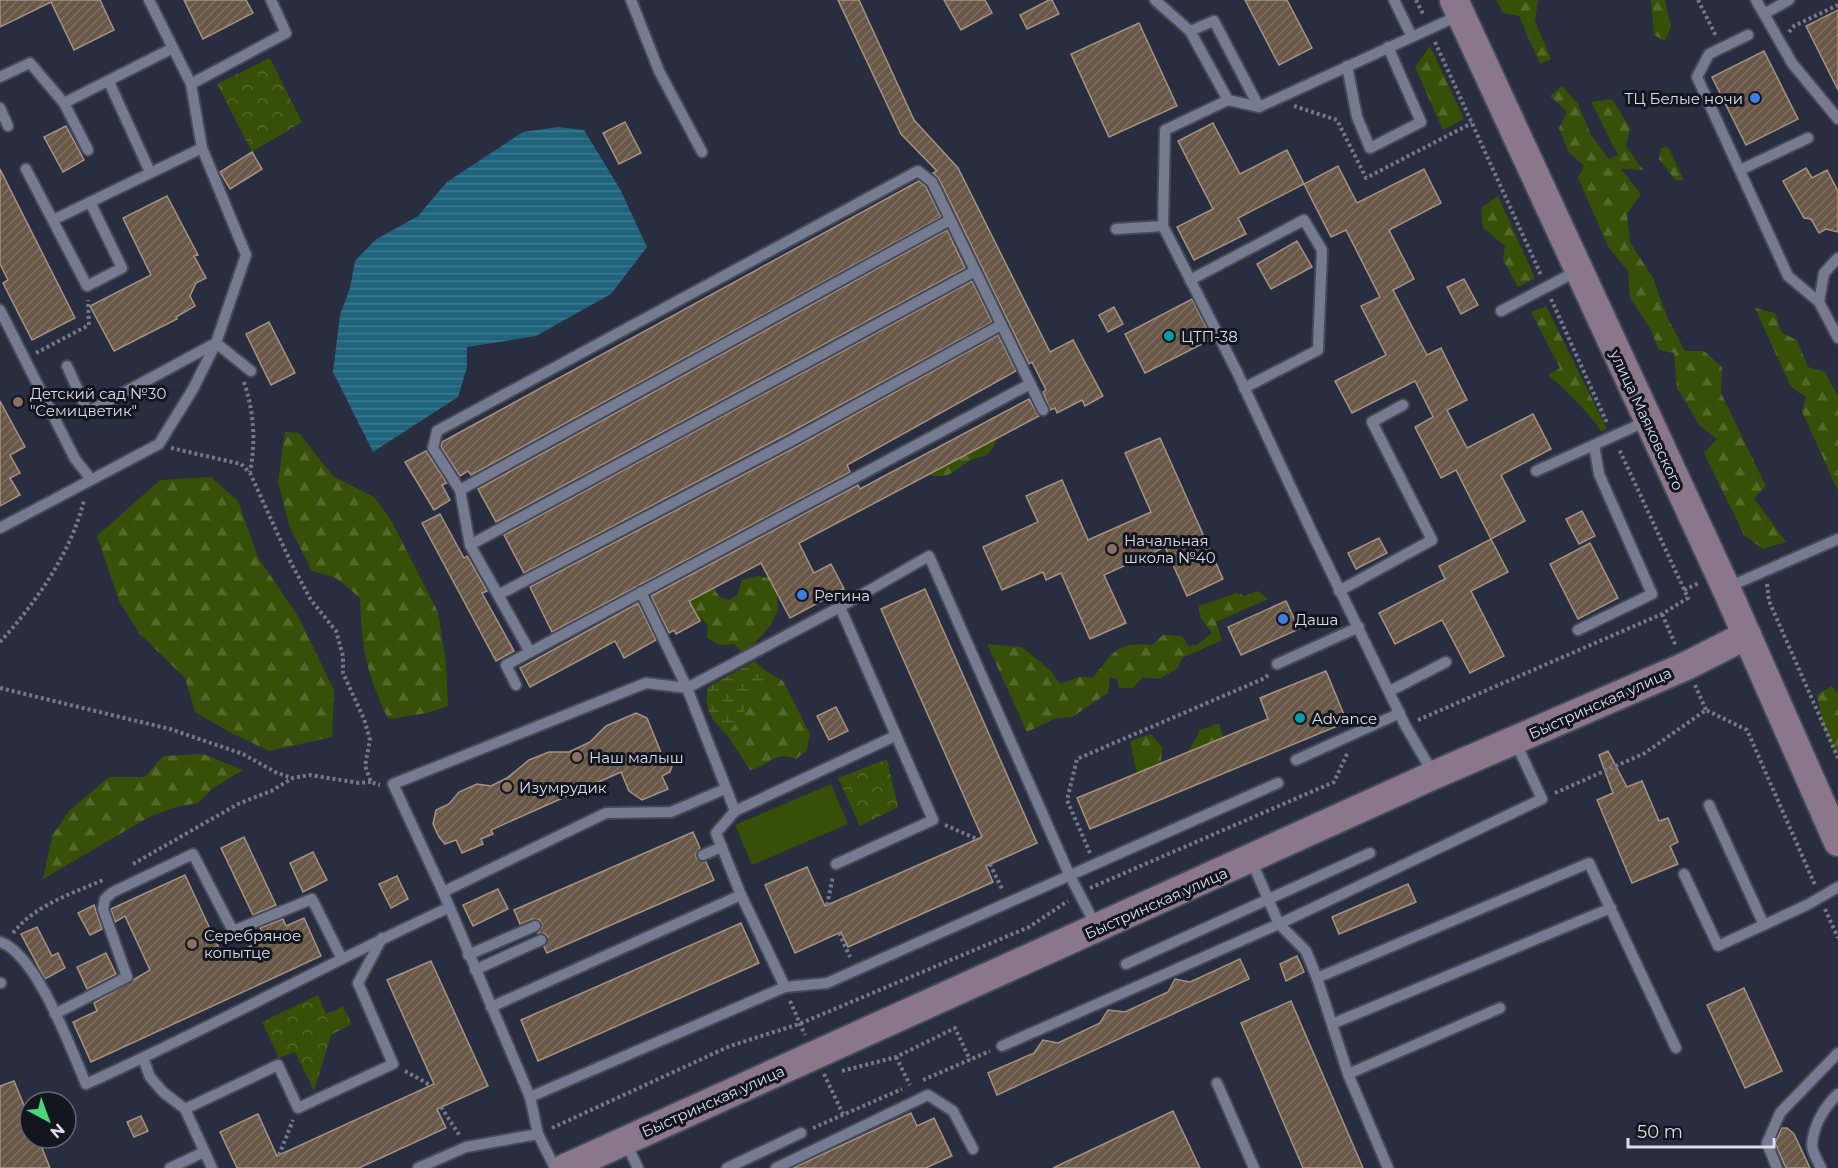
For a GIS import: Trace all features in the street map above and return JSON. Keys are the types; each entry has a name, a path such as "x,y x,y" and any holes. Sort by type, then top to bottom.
{"main road":[{"name":"улица Маяковского","path":"1457,7 1577,271 1726,588 1838,842"},
{"name":"Быстринская улица","path":"564,1168 1251,860 1434,775 1686,666 1747,635"}],"lane":[{"path":"0,528 90,478 159,444 193,389 216,343 246,255 202,148 191,84 171,49 149,0"},
{"path":"191,84 286,33 272,0"},
{"path":"631,0 659,70 702,152"},
{"path":"1155,0 1190,31 1228,100"},
{"path":"1394,0 1412,37"},
{"path":"1756,0 1792,63 1838,119"},
{"path":"1764,14 1789,0"},
{"path":"1434,775 1405,725 1359,627 1339,591 1245,388 1163,226 1165,130 1228,100 1259,107 1430,29 1457,7"},
{"path":"1190,31 1214,21 1259,107"},
{"path":"1748,35 1709,54 1697,77 1788,276 1819,302 1838,338"},
{"path":"1347,66 1357,117 1370,148 1421,122 1388,48"},
{"path":"64,103 171,49"},
{"path":"0,77 30,63 64,103 88,150"},
{"path":"109,82 150,172"},
{"path":"0,108 8,126"},
{"path":"1740,170 1808,138"},
{"path":"53,220 202,148"},
{"path":"26,169 87,286 122,268 90,202"},
{"path":"530,652 470,545 460,490 433,448 437,431 918,171 932,182 1043,410"},
{"path":"460,490 950,220"},
{"path":"1191,280 1304,220 1322,250 1318,350 1245,388"},
{"path":"1116,229 1163,226"},
{"path":"1819,302 1824,273 1838,258"},
{"path":"470,545 975,271"},
{"path":"1501,311 1577,271"},
{"path":"0,310 75,459 90,478"},
{"path":"498,595 791,441 1001,325"},
{"path":"216,343 251,371"},
{"path":"67,366 88,412 216,343"},
{"path":"516,685 506,665 1030,384"},
{"path":"1339,591 1432,540 1372,422 1403,405"},
{"path":"1536,471 1647,421"},
{"path":"1578,630 1652,594 1599,474 1594,445"},
{"path":"1726,588 1790,558 1838,539"},
{"path":"555,1168 538,1134 530,1097 443,892 393,784 646,683 687,688 840,607 929,556 1069,874 1097,929"},
{"path":"641,592 687,688 735,811"},
{"path":"836,864 933,820 840,607"},
{"path":"1277,664 1359,627"},
{"path":"1390,692 1446,662"},
{"path":"1296,760 1400,713"},
{"path":"785,987 741,895 716,833 735,811 895,736"},
{"path":"1002,1046 1279,924 1542,799 1515,740"},
{"path":"530,1097 785,987 827,983 1278,783"},
{"path":"443,892 606,813 671,812 725,789"},
{"path":"1709,805 1764,925"},
{"path":"703,855 722,847"},
{"path":"1126,964 1370,853"},
{"path":"55,1014 127,977 103,909 105,899 114,892 193,854 234,932 312,899 341,957"},
{"path":"1251,860 1279,924 1306,951 1348,1074 1388,1168"},
{"path":"1317,978 1589,863 1676,1047"},
{"path":"1684,874 1718,946 1838,887"},
{"path":"491,1007 741,895"},
{"path":"2,942 25,960 55,1014 86,1084 272,995 341,957 448,908"},
{"path":"1332,1024 1611,908"},
{"path":"468,955 535,926"},
{"path":"185,1109 278,1065 298,1108 393,1064 358,983 382,938"},
{"path":"475,970 541,940"},
{"path":"1348,1074 1500,1008"},
{"path":"1777,1168 1767,1143 1780,1113 1838,1053"},
{"path":"143,1058 150,1077 163,1092 185,1109 212,1168"},
{"path":"1217,1083 1254,1168"},
{"path":"1819,1167 1812,1148 1817,1123 1828,1103 1838,1094"},
{"path":"776,1168 928,1095 953,1111 973,1149"},
{"path":"727,1168 801,1133"},
{"path":"418,1168 466,1147 538,1134"},
{"path":"625,1140 638,1168"},
{"path":"170,1168 204,1152"}],"path":[{"path":"1405,725 1662,614 1688,598 1416,0"},
{"path":"1698,0 1722,47"},
{"path":"1780,42 1794,26 1838,5"},
{"path":"24,359 90,325 87,286"},
{"path":"235,358 254,424 255,447 250,473"},
{"path":"159,444 189,454 241,464 250,473 290,561 311,600 336,631 343,656 343,673 364,719 370,740 365,766 371,782"},
{"path":"0,642 51,575 79,523 90,478"},
{"path":"1766,579 1769,600 1838,758"},
{"path":"1103,882 1067,800 1077,759 1265,678 1277,664"},
{"path":"0,688 179,731 207,744 243,754 277,773 293,778"},
{"path":"1338,756 1358,747"},
{"path":"538,1134 730,1046 799,1024 1029,927 1079,893 1334,782 1348,752"},
{"path":"126,868 238,804 271,791 293,778 310,775 371,782 378,785 393,784"},
{"path":"933,820 977,839"},
{"path":"827,905 836,864"},
{"path":"990,864 1009,904"},
{"path":"2,942 22,921 41,908 105,879"},
{"path":"839,933 856,970"},
{"path":"824,1075 896,1057 955,1028 970,1059"},
{"path":"896,1057 910,1085"},
{"path":"393,1064 430,1085"},
{"path":"441,1107 466,1147"},
{"path":"279,1155 298,1108"}],"green space":[{"path":"1496,0 1538,0 1535,21 1551,59 1540,64 1519,16 1503,13"},
{"path":"1651,0 1665,0 1671,27 1665,41 1654,35"},
{"path":"1430,46 1464,119 1443,130 1415,67"},
{"path":"270,58 302,122 252,152 217,84"},
{"path":"1562,86 1578,104 1591,135 1609,159 1618,155 1591,102 1612,99 1630,128 1626,146 1643,170 1621,169 1641,194 1627,214 1630,242 1653,278 1667,317 1685,351 1704,351 1722,367 1721,393 1766,486 1754,498 1786,542 1763,549 1744,535 1704,453 1717,439 1700,426 1677,388 1674,353 1659,350 1650,328 1630,298 1628,271 1609,248 1578,178 1584,166 1568,151 1559,128 1567,112 1550,96"},
{"path":"1668,147 1684,180 1676,181 1659,159 1661,148"},
{"path":"1498,196 1535,278 1518,287 1503,260 1505,246 1483,228 1481,208"},
{"path":"1546,306 1607,429 1601,431 1577,401 1548,375 1560,368 1531,312"},
{"path":"1755,308 1775,313 1782,333 1797,340 1808,367 1825,372 1838,397 1838,491 1802,411 1806,397 1791,387"},
{"path":"285,432 299,433 333,476 374,497 390,518 438,612 446,663 448,706 427,713 388,719 366,660 360,598 336,578 312,571 290,528 278,482"},
{"path":"998,438 987,455 972,460 949,474 928,475"},
{"path":"211,477 238,501 258,557 299,618 334,690 332,737 269,751 195,712 185,678 140,634 119,601 97,536 160,480"},
{"path":"758,576 769,578 777,593 778,609 771,625 748,651 741,651 734,644 719,645 707,638 708,626 703,619 700,621 689,601 713,588 720,597 729,600 737,595 742,580"},
{"path":"1258,591 1268,599 1216,622 1222,640 1182,658 1178,668 1159,679 1143,677 1133,688 1119,688 1117,679 1110,677 1108,693 1072,717 1056,718 1027,732 987,644 1022,647 1051,671 1060,684 1079,677 1093,678 1111,656 1123,647 1140,644 1152,645 1163,635 1182,636 1188,646 1197,645 1212,633 1200,617 1199,606 1237,593 1245,596"},
{"path":"755,661 764,670 764,684 727,735 710,714 707,702 708,687"},
{"path":"747,670 764,670 783,681 810,734 807,750 796,759 778,757 750,770 727,735"},
{"path":"1832,686 1838,694 1838,757 1823,725 1817,695"},
{"path":"1219,723 1223,737 1188,752 1200,730"},
{"path":"1151,734 1162,747 1161,763 1137,773 1130,741"},
{"path":"203,754 243,770 212,789 198,803 176,807 149,817 43,879 52,836 69,811 109,777 145,777 163,756"},
{"path":"887,759 898,807 860,826 838,778"},
{"path":"831,784 848,824 752,865 735,825"},
{"path":"318,995 326,1014 343,1007 352,1024 331,1035 314,1091 295,1052 279,1058 262,1022"}],"water":[{"path":"558,127 584,130 620,189 647,247 611,294 536,336 467,347 467,367 458,397 373,452 333,372 340,315 350,288 355,261 375,240 418,216 447,182 523,132"}],"building":[{"path":"0,0 100,0 114,30 74,50 51,2 0,27"},
{"path":"184,0 246,0 253,13 203,39"},
{"path":"838,0 859,0 914,120 958,168 1050,352 1073,340 1103,396 1085,406 1082,400 1057,413 1055,408 1050,410 1043,392 1046,390 1032,362 1029,364 939,179 933,173 937,171 901,134"},
{"path":"944,0 985,0 992,13 961,30"},
{"path":"1052,0 1059,14 1027,29 1020,15"},
{"path":"1245,0 1287,0 1312,48 1279,65"},
{"path":"1838,10 1838,90 1806,26"},
{"path":"1139,23 1177,106 1109,137 1071,54"},
{"name":"ТЦ Белые ночи","path":"1764,51 1798,119 1746,145 1712,77"},
{"path":"625,122 641,153 619,164 603,133"},
{"path":"1213,123 1240,174 1287,150 1304,184 1238,218 1246,234 1194,260 1177,227 1213,209 1178,141"},
{"path":"66,126 84,160 63,172 44,137"},
{"path":"252,152 262,169 230,189 220,172"},
{"path":"1338,166 1357,203 1424,169 1441,203 1389,230 1414,279 1393,290 1427,355 1441,348 1467,400 1447,410 1467,448 1533,414 1551,449 1501,475 1525,521 1491,539 1456,470 1441,478 1415,427 1433,417 1415,381 1352,413 1335,381 1386,355 1361,306 1380,297 1346,230 1331,237 1304,184"},
{"path":"1806,168 1812,178 1827,170 1838,191 1838,232 1826,229 1819,233 1811,219 1804,218 1783,181"},
{"path":"0,169 75,318 32,340 3,283 8,280 0,264"},
{"path":"919,181 926,187 941,217 471,475 468,471 460,476 441,447 442,442"},
{"path":"167,196 198,255 194,256 206,278 196,283 190,296 195,306 176,317 177,319 114,351 90,306 151,275 123,218"},
{"path":"947,230 965,268 496,522 478,489"},
{"path":"1297,241 1312,267 1271,289 1257,264"},
{"path":"1464,279 1478,305 1461,314 1447,287"},
{"path":"972,281 992,322 787,434 524,573 504,535"},
{"name":"ЦТП-38","path":"1192,299 1212,339 1145,373 1125,334"},
{"path":"1114,307 1123,324 1108,332 1099,315"},
{"path":"269,322 295,373 271,385 246,334"},
{"path":"998,335 1016,371 847,465 850,472 552,632 530,587 794,448"},
{"path":"1029,399 1039,416 799,543 814,573 831,564 844,589 790,618 761,563 689,601 700,621 676,634 674,630 669,633 651,596 858,485 860,489"},
{"path":"0,401 25,447 10,455 20,473 10,478 20,495 0,506"},
{"path":"1160,438 1223,579 1187,596 1165,547 1104,575 1126,623 1090,639 1061,573 1046,580 1043,572 1002,590 983,547 1038,522 1026,496 1062,480 1088,540 1151,512 1125,453"},
{"path":"426,451 447,483 442,485 450,500 434,510 405,462"},
{"path":"1582,511 1595,536 1579,544 1566,519"},
{"path":"440,514 464,558 467,556 487,591 482,593 514,651 496,661 422,523"},
{"path":"1379,538 1387,553 1356,569 1348,553"},
{"path":"1491,539 1508,572 1471,591 1504,656 1470,673 1442,620 1395,644 1379,613 1445,579 1439,566"},
{"path":"1590,543 1618,598 1578,619 1550,564"},
{"path":"925,589 1037,843 986,866 993,882 848,947 841,932 795,953 765,885 807,867 825,906 982,837 881,609"},
{"path":"1286,601 1299,629 1241,655 1228,627"},
{"path":"638,603 656,640 624,658 615,641 530,687 520,668"},
{"path":"1326,671 1347,722 1090,829 1077,798 1268,719 1260,698"},
{"path":"836,707 848,731 829,740 817,716"},
{"path":"636,713 647,718 662,755 668,758 672,766 670,772 662,776 668,789 642,800 629,791 621,772 491,830 493,834 481,839 483,844 462,853 456,840 445,844 439,837 433,824 436,810 449,804 459,792 477,784 491,786 507,778 529,760 549,752 569,752 590,742 606,726"},
{"path":"1608,751 1627,787 1642,781 1659,821 1668,818 1678,842 1670,846 1678,864 1632,883 1597,800 1613,793 1599,755"},
{"path":"693,832 700,848 696,858 706,862 714,880 547,953 544,947 548,937 538,933 542,927 540,920 533,919 520,924 514,910"},
{"path":"244,837 276,905 253,915 221,848"},
{"path":"313,852 327,880 303,892 290,863"},
{"path":"185,875 224,959 264,937 260,928 283,919 286,926 304,918 321,956 91,1062 73,1022 97,1011 94,1003 150,970 125,916 115,922 111,909"},
{"path":"397,876 408,899 391,908 379,884"},
{"path":"1408,884 1416,902 1339,934 1332,917"},
{"path":"498,889 508,909 473,926 463,905"},
{"path":"94,905 102,929 90,935 78,913"},
{"path":"741,923 759,963 538,1061 521,1020"},
{"path":"37,927 52,956 58,953 65,968 45,979 21,934"},
{"path":"106,953 116,974 87,989 77,967"},
{"path":"1297,956 1304,972 1286,981 1280,964"},
{"path":"1240,959 1249,979 997,1095 988,1073 1034,1053 1043,1040 1058,1043 1100,1023 1108,1010 1125,1012 1168,992 1175,979 1190,982"},
{"path":"431,961 488,1086 437,1109 446,1128 359,1168 237,1168 220,1132 258,1114 277,1156 434,1084 387,980"},
{"path":"1744,988 1782,1071 1745,1088 1707,1005"},
{"path":"1291,1001 1363,1168 1303,1168 1241,1023"},
{"path":"14,1081 18,1091 18,1150 43,1150 50,1168 0,1168 0,1086"},
{"path":"1173,1111 1200,1168 1053,1168 1089,1151"},
{"path":"911,1113 917,1126 934,1118 952,1156 926,1168 793,1168"},
{"path":"141,1116 148,1131 134,1137 127,1122"},
{"path":"1782,1128 1787,1128 1794,1134 1810,1168 1786,1168 1775,1143"}],"place":[{"name":"ТЦ Белые ночи","path":"1755,98"},
{"name":"ЦТП-38","path":"1169,336"},
{"name":"Детский сад №30 \"Семицветик\"","path":"18,402"},
{"name":"Начальная школа №40","path":"1112,549"},
{"name":"Регина","path":"802,595"},
{"name":"Даша","path":"1283,619"},
{"name":"Advance","path":"1300,718"},
{"name":"Наш малыш","path":"577,757"},
{"name":"Изумрудик","path":"507,787"},
{"name":"Серебряное копытце","path":"192,944"}]}
